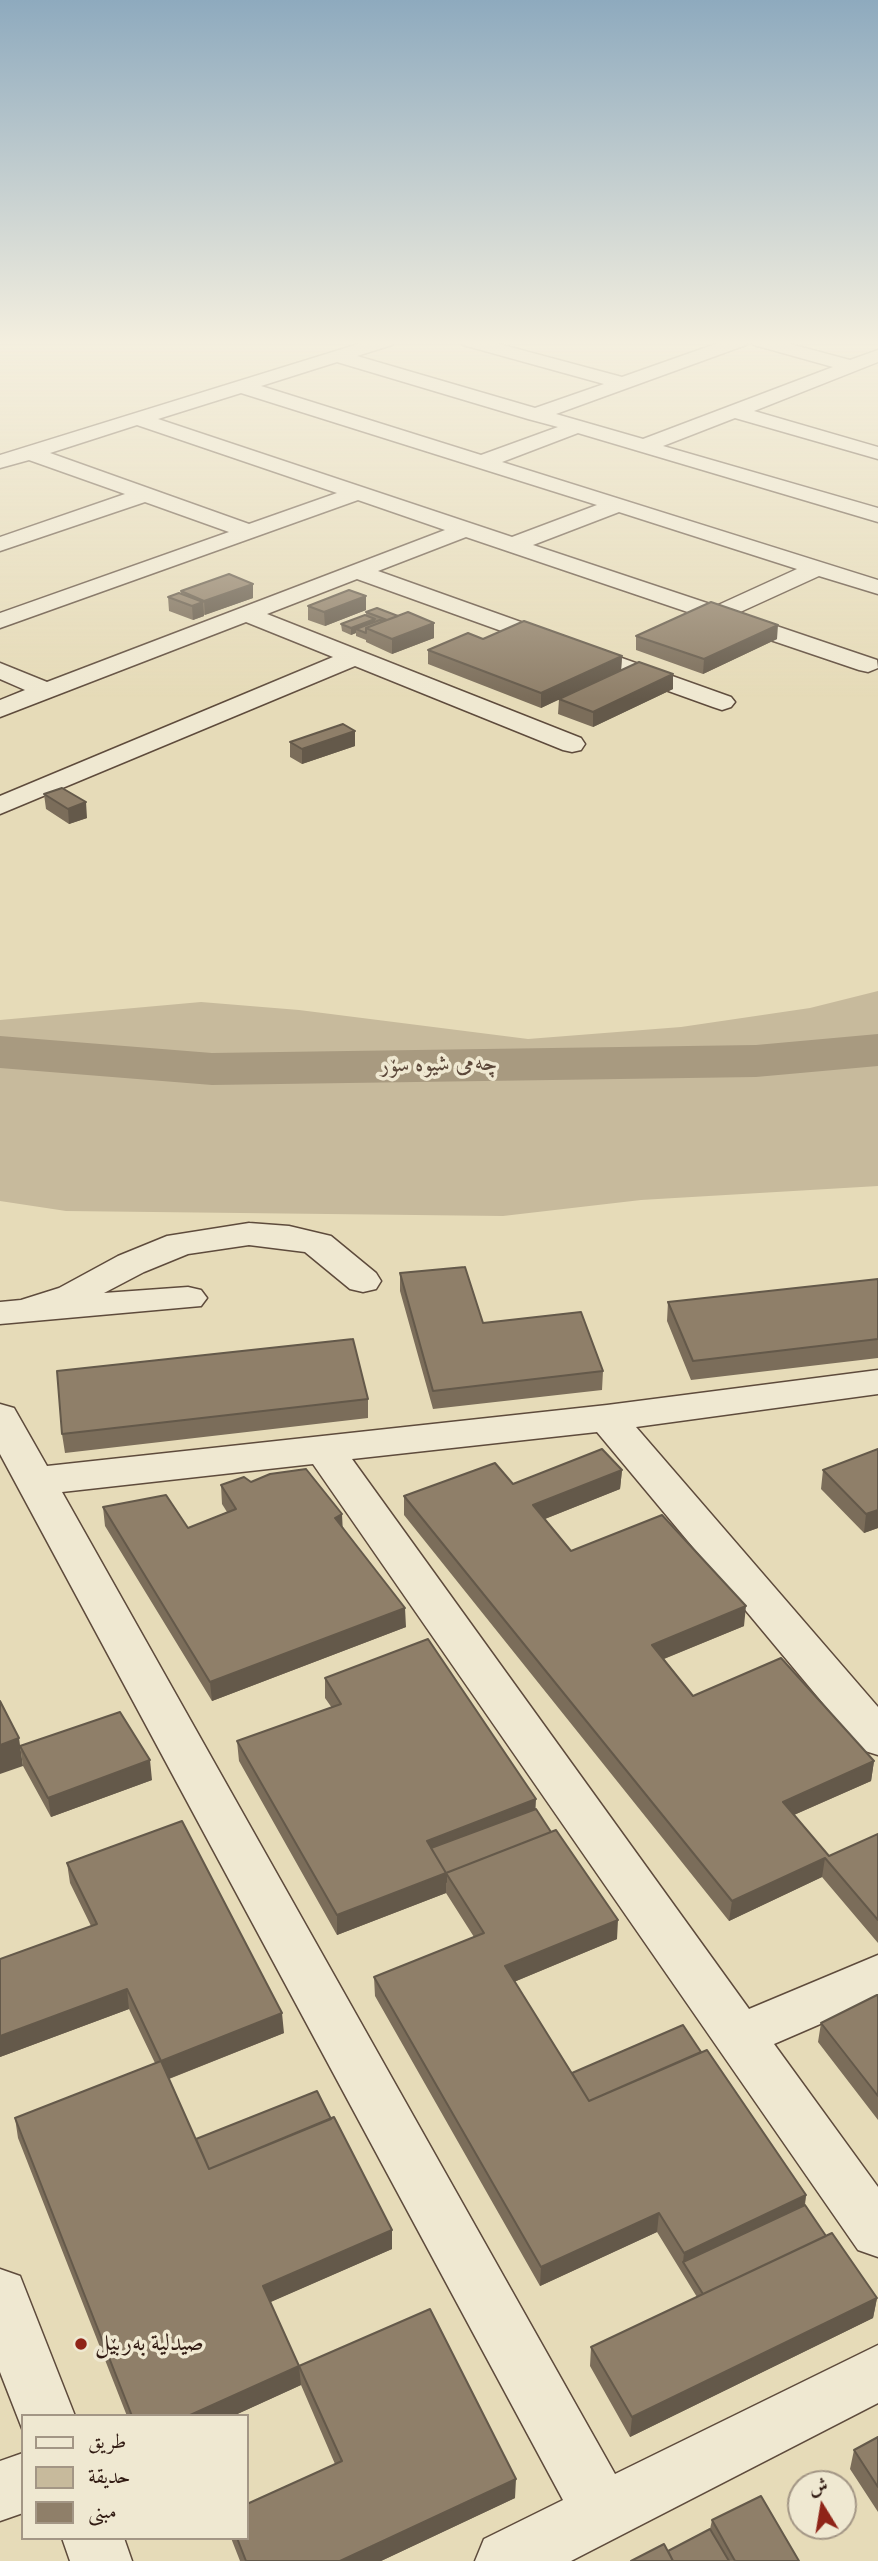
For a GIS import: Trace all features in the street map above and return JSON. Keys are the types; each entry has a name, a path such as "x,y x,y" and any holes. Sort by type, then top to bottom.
{"street":[{"path":"51,461 250,531"},
{"path":"263,461 867,665"},
{"path":"477,461 878,587"},
{"path":"482,462 486,461"},
{"path":"693,461 878,515"},
{"path":"0,621 358,493"},
{"path":"0,544 146,494"},
{"path":"512,545 618,505"},
{"path":"0,523 28,534"},
{"path":"0,709 466,529"},
{"path":"717,614 818,568"},
{"path":"357,571 722,702"},
{"path":"246,614 572,744"},
{"path":"0,806 355,657"},
{"path":"0,670 47,691"},
{"path":"14,1312 72,1296 131,1264 180,1244 249,1234 289,1237 318,1244 363,1281"},
{"path":"14,1312 188,1298"},
{"path":"37,1481 607,1418 877,1384"},
{"path":"0,1418 603,2512"},
{"path":"607,1418 878,1738"},
{"path":"323,1448 878,2232"},
{"path":"740,2036 878,1976"},
{"path":"0,2295 25,2391"},
{"path":"506,2561 878,2373"},
{"path":"0,2491 21,2484"},
{"path":"94,2540 101,2561"}],"green space":[{"path":"878,991 878,1186 641,1200 503,1216 66,1211 0,1201 0,1020 201,1002 299,1010 528,1039 681,1027 810,1008"}],"building":[{"path":"229,574 253,584 204,601 181,591"},
{"path":"349,590 366,596 324,612 308,606"},
{"path":"179,593 203,602 192,606 168,597"},
{"path":"711,602 778,625 704,659 636,636"},
{"path":"377,608 398,616 387,620 366,612"},
{"path":"408,612 434,623 392,639 366,628"},
{"path":"365,615 375,619 351,628 341,624"},
{"path":"384,621 366,628 366,633 356,629"},
{"path":"524,621 622,656 541,693 428,650 468,633 483,639"},
{"path":"639,662 673,674 593,712 559,699"},
{"path":"343,724 355,731 302,749 290,742"},
{"path":"62,788 86,802 68,809 44,794"},
{"path":"465,1267 483,1323 581,1312 603,1371 433,1391 400,1273"},
{"path":"878,1279 878,1339 693,1361 668,1302"},
{"path":"353,1339 368,1399 62,1434 57,1371"},
{"path":"602,1449 622,1470 533,1505 571,1551 662,1515 746,1606 652,1645 693,1696 781,1658 874,1761 783,1802 829,1856 878,1834 878,1920 825,1858 732,1901 404,1496 495,1463 513,1484"},
{"path":"878,1449 878,1510 866,1514 823,1470"},
{"path":"306,1469 342,1514 335,1518 405,1608 210,1682 103,1507 166,1495 188,1528 236,1509 221,1485 244,1477 251,1482 270,1474"},
{"path":"428,1639 536,1799 427,1841 446,1873 337,1915 237,1741 341,1704 325,1678"},
{"path":"0,1701 19,1738 0,1745"},
{"path":"120,1712 150,1760 48,1798 20,1746"},
{"path":"536,1809 551,1832 446,1873 431,1848"},
{"path":"182,1821 282,2013 161,2061 127,1989 0,2036 0,1959 97,1924 67,1863"},
{"path":"556,1830 618,1920 505,1966 589,2101 707,2050 806,2195 684,2253 659,2213 541,2267 374,1977 484,1933 446,1873"},
{"path":"878,1995 878,2096 821,2023"},
{"path":"683,2025 701,2052 589,2101 572,2073"},
{"path":"161,2061 209,2169 334,2117 392,2230 263,2286 299,2366 192,2414 131,2414 15,2118"},
{"path":"317,2091 331,2119 209,2169 196,2139"},
{"path":"805,2205 826,2236 703,2294 683,2262"},
{"path":"832,2233 877,2298 632,2417 591,2347"},
{"path":"430,2309 516,2479 340,2561 246,2561 238,2540 248,2540 248,2504 342,2461 299,2366"},
{"path":"878,2437 878,2487 854,2450"},
{"path":"761,2496 799,2561 735,2561 712,2520"},
{"path":"710,2529 729,2561 673,2561 668,2551"},
{"path":"664,2544 673,2561 631,2561"}],"waterway":[{"name":"چەمی شیوە سۆر","path":"0,1052 212,1069 756,1061 878,1050"}],"place":[{"name":"صيدلية بەربێل","path":"81,2344"}]}
